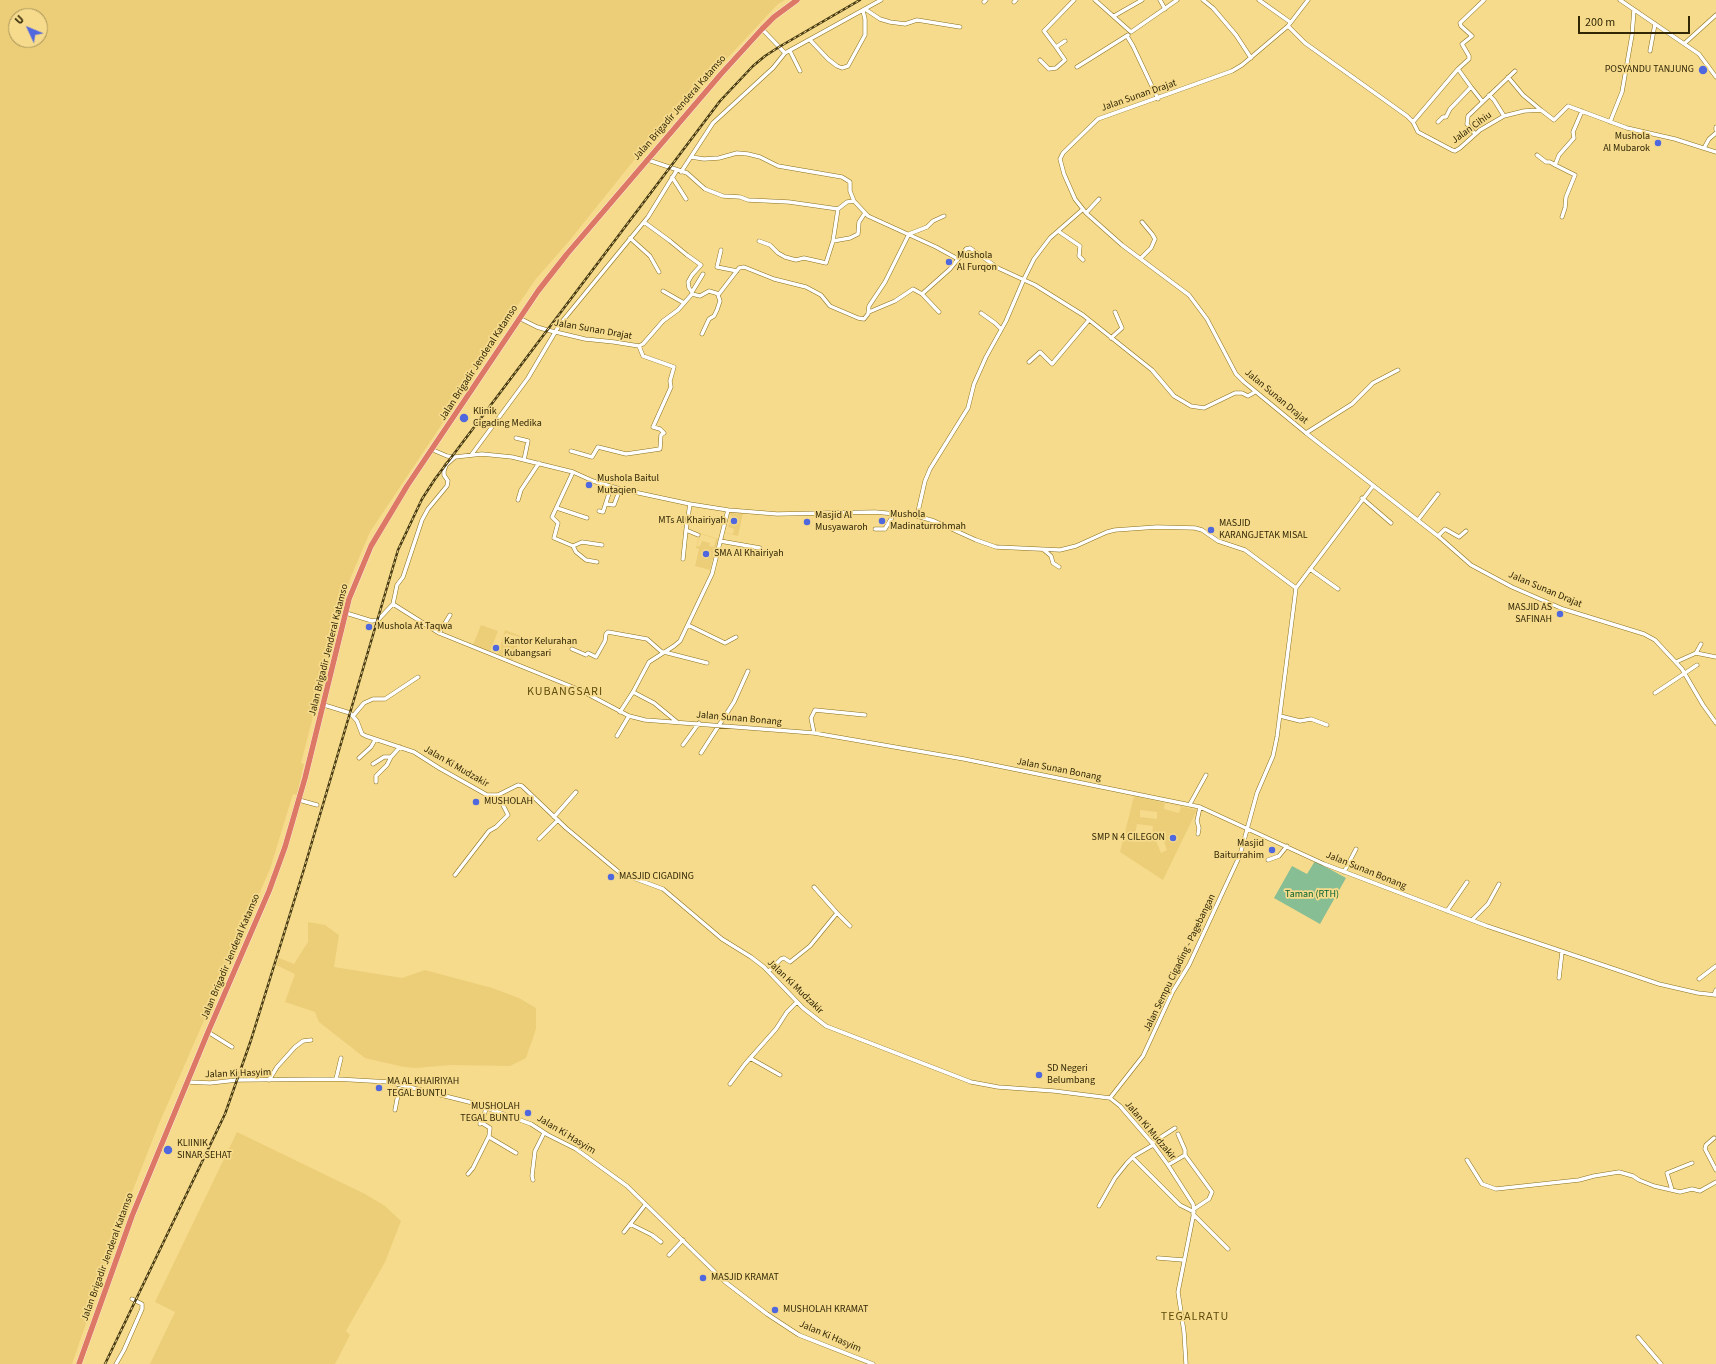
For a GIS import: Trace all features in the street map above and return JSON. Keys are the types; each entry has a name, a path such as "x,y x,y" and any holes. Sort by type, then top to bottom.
{"highway":[{"name":"Jalan Brigadir Jenderal Katamso","path":"79,1364 132,1216 208,1032 269,891 285,847 324,705 346,613 359,573 371,546 407,486 433,450 519,318 567,254 762,29 774,17 796,0"}],"street":[{"path":"681,172 717,118 773,68 786,53 881,0"},
{"path":"1040,60 1049,69 1056,68 1065,60 1044,30 1074,0"},
{"path":"1095,0 1132,32"},
{"path":"1114,16 1142,0"},
{"path":"1160,0 1165,9"},
{"path":"1078,67 1127,36 1177,0"},
{"path":"1203,0 1213,8 1236,35 1251,58"},
{"name":"Jalan Cihiu","path":"1259,0 1289,24 1305,43 1384,98 1413,122 1418,132 1454,151 1460,148 1475,134 1504,116 1524,111 1542,111 1554,120 1567,106 1610,122 1716,152"},
{"name":"Jalan Sunan Drajat","path":"1308,0 1289,24 1251,58 1228,73 1158,99 1098,118 1061,155 1061,163 1071,192 1082,210 1122,245 1189,295 1214,331 1236,374 1256,392 1438,536 1471,565 1512,587 1563,609 1644,634 1658,642 1685,673 1703,705 1716,723"},
{"path":"1413,122 1458,69 1469,59 1469,56 1462,44 1472,36 1461,26 1461,22 1484,0"},
{"path":"1622,1 1702,56 1716,77"},
{"path":"864,10 880,19 890,22 905,24 917,20 960,27"},
{"path":"810,40 830,61 840,67 848,66 865,35 864,10"},
{"path":"1610,122 1622,92 1632,35 1634,10"},
{"path":"1684,43 1716,15"},
{"path":"1650,51 1655,24"},
{"path":"762,29 786,53"},
{"path":"1127,36 1158,99"},
{"path":"1056,47 1065,41"},
{"path":"790,51 800,71"},
{"path":"1458,69 1482,101"},
{"path":"1475,134 1467,124 1467,119 1482,101 1515,71"},
{"path":"1508,77 1523,94 1542,111"},
{"path":"1438,122 1443,117 1446,117 1450,109 1471,87"},
{"path":"1489,95 1504,116"},
{"path":"1555,165 1559,155 1574,138 1573,132 1582,111"},
{"path":"1704,148 1709,139 1716,134"},
{"path":"691,157 719,158 737,153 748,154 755,155 780,167 842,177 850,182 850,191 854,200 865,213 872,218 909,234 958,259"},
{"path":"1537,155 1546,162 1550,162 1575,175 1566,197 1565,210 1562,217"},
{"path":"648,160 689,174 704,189 723,196 740,197 748,200 789,202 838,209"},
{"path":"472,454 528,378 555,332 655,207 676,170"},
{"path":"672,177 686,199"},
{"path":"1086,213 1098,199"},
{"path":"759,241 770,245 778,253 785,257 796,260 804,258 826,264 833,241 838,209 847,202 854,200"},
{"path":"917,516 925,481 930,469 968,408 979,372 1037,254 1050,238 1082,210"},
{"path":"833,241 850,238 858,234 859,222 865,213"},
{"path":"869,312 869,306 885,282 909,234 927,227 933,221 944,216"},
{"path":"644,222 670,241 686,256 701,265 699,269 692,274 688,282 692,293 700,296 709,291 718,295 720,301 715,315 708,321 702,334"},
{"path":"1141,258 1151,248 1154,239 1152,234 1142,222"},
{"path":"1058,231 1080,246 1079,256 1083,260"},
{"path":"630,238 650,256 659,272"},
{"path":"922,294 950,269 966,248 968,248 998,268 1024,279 1050,293 1089,320 1152,370 1174,396 1191,406 1204,408 1235,393 1242,393 1248,396 1256,392"},
{"path":"721,250 717,267 737,271"},
{"path":"718,295 732,280 739,268 744,267 774,279 806,286 822,295 830,306 858,318 864,319 869,312 895,301 913,289 922,294 940,312"},
{"name":"Jalan Sunan Drajat","path":"519,318 537,328 585,339 639,346 643,344 663,321 675,313 684,303 692,293 702,274"},
{"path":"663,291 684,303"},
{"path":"1111,338 1122,328 1115,312"},
{"path":"981,314 1001,329"},
{"path":"1029,362 1040,352 1052,364 1089,320"},
{"path":"571,451 592,457 598,447 626,454 660,449 661,435 664,433 660,429 653,427 671,386 670,381 674,367 643,356 639,346"},
{"path":"1306,433 1352,404 1373,383 1398,370"},
{"path":"516,438 528,441 524,460"},
{"path":"433,450 447,456 455,457 472,454 504,455 573,472 611,487 690,504 728,510 777,514 875,512 917,516 934,521 976,540 996,547 1060,550 1076,546 1115,530 1157,527 1195,528 1202,530 1218,541 1245,550 1296,588 1362,498 1373,486"},
{"path":"346,613 372,621 378,620 392,604 397,585 403,576 422,520 428,509 447,486 448,481 444,475 444,471 446,466 455,457"},
{"path":"518,500 521,490 539,463"},
{"path":"573,472 552,516 558,523 554,538 573,546 586,560 597,562"},
{"path":"599,511 603,512 611,487"},
{"path":"606,504 614,505 620,489"},
{"path":"1418,520 1438,494"},
{"path":"1362,498 1391,523"},
{"path":"683,559 690,504"},
{"path":"556,508 587,518"},
{"path":"620,712 633,692 649,662 677,644 688,625 712,574 728,510"},
{"path":"875,529 884,529 894,514"},
{"path":"1438,536 1445,529 1459,537 1466,531"},
{"path":"686,530 698,535"},
{"path":"720,541 760,548"},
{"path":"573,546 582,542 602,545"},
{"path":"1044,550 1051,556 1053,563 1059,567"},
{"path":"1310,569 1338,589"},
{"name":"Jalan Sempu Cigading - Pagebangan","path":"1110,1098 1143,1056 1174,991 1190,965 1237,862 1257,793 1273,756 1280,716 1296,588"},
{"name":"Jalan Sunan Bonang","path":"392,604 440,633 580,690 629,716 645,720 814,733 964,759 1190,804 1248,828 1344,872 1447,911 1562,952 1659,984 1698,993 1715,995"},
{"path":"440,633 450,615"},
{"path":"688,625 725,643 736,637"},
{"path":"572,649 585,655 588,653 596,657 608,632 647,639 664,652 707,663"},
{"path":"1696,653 1701,644"},
{"path":"1676,662 1696,653 1716,657"},
{"path":"1655,693 1696,665"},
{"path":"702,753 734,702 748,671"},
{"path":"324,705 350,713 353,716 364,703 373,699 385,699 418,678"},
{"path":"633,692 654,703 677,722"},
{"path":"814,733 811,718 815,710 865,715"},
{"name":"Jalan Ki Mudzakir","path":"353,716 357,721 362,734 375,740 419,754 438,768 486,794 498,795 520,785 620,873 663,889 678,900 722,939 752,957 769,971 797,1002 815,1018 834,1029 971,1082 998,1087 1054,1091 1110,1098 1152,1144 1168,1165 1193,1204 1193,1212"},
{"path":"617,736 629,716"},
{"path":"1280,716 1300,721 1311,719 1327,725"},
{"path":"683,745 699,723"},
{"path":"359,758 371,747 375,740"},
{"path":"376,782 376,776 387,765 400,747"},
{"path":"373,764 384,757 392,757"},
{"path":"1190,804 1206,775"},
{"path":"539,840 576,792"},
{"path":"455,875 489,831 496,827 508,815 498,795"},
{"path":"299,800 317,805"},
{"path":"1198,834 1199,828 1197,821 1200,807"},
{"path":"1268,860 1279,856 1287,846"},
{"path":"1344,872 1356,849"},
{"path":"1447,911 1467,882"},
{"path":"1472,920 1488,904 1500,884"},
{"path":"814,887 850,926"},
{"path":"769,971 781,959 784,958 790,962 810,946 837,913"},
{"path":"1559,978 1562,952"},
{"path":"1699,979 1716,966"},
{"path":"1715,995 1716,990"},
{"path":"730,1084 750,1058 773,1033 787,1012 797,1002"},
{"path":"208,1032 232,1047"},
{"path":"269,1080 280,1063 300,1042 311,1040"},
{"path":"336,1079 341,1058"},
{"path":"750,1058 780,1075"},
{"name":"Jalan Ki Hasyim","path":"188,1082 210,1083 237,1080 336,1079 378,1081 400,1084 487,1107 511,1118 531,1124 544,1133 573,1147 627,1186 724,1281 794,1332 873,1364"},
{"path":"395,1110 400,1084"},
{"path":"468,1174 473,1168 489,1137 490,1128 482,1123 480,1124 487,1107"},
{"path":"1099,1206 1115,1178 1132,1158 1175,1128"},
{"path":"533,1180 534,1152 544,1133"},
{"path":"1178,1134 1185,1150 1185,1155 1212,1192 1209,1199 1193,1212 1178,1292 1184,1332 1186,1364"},
{"path":"489,1137 516,1154"},
{"path":"1714,1138 1706,1145 1706,1149 1716,1170"},
{"path":"1168,1165 1185,1155"},
{"path":"1132,1158 1180,1205 1193,1212 1228,1249"},
{"path":"1467,1160 1482,1184 1496,1188 1579,1180 1619,1172 1633,1176 1654,1186 1680,1192 1692,1189 1700,1191 1716,1182"},
{"path":"1672,1190 1666,1175 1667,1173 1692,1163"},
{"path":"624,1232 645,1205"},
{"path":"630,1224 652,1235 661,1242"},
{"path":"669,1255 683,1240"},
{"path":"1158,1258 1183,1260"},
{"path":"116,1364 130,1338 142,1309 142,1304 132,1299"},
{"path":"1638,1337 1661,1364"}],"shaded area":[{"path":"0,0 785,0 778,4 647,144 570,240 535,280 487,351 472,379 370,532 350,579 333,640 301,763 304,764 297,795 293,794 270,869 158,1126 129,1200 72,1364 0,1364"},
{"path":"727,511 743,513 738,536 722,532","holes":["727,514 731,516 728,527 734,529 733,534 723,532"]},
{"name":"SMA Al Khairiyah","path":"700,533 718,539 710,570 695,566 699,549 696,548","holes":["701,534 716,539 714,547 709,546 710,543 702,541 700,546 697,546"]},
{"path":"481,625 498,631 490,652 473,645"},
{"path":"505,630 521,636 519,641 520,637 505,633 503,643 507,644 509,640 519,642 512,660 498,654"},
{"name":"SMP N 4 CILEGON","path":"1134,796 1197,810 1163,880 1120,852","holes":["1165,803 1181,807 1179,813 1164,809","1140,810 1157,812 1157,819 1140,817","1137,824 1153,826 1152,837 1135,835","1162,836 1167,850 1161,853 1155,838"]},
{"path":"308,922 325,925 339,935 334,967 402,978 425,970 492,988 519,998 536,1008 536,1029 526,1058 510,1066 451,1065 415,1068 365,1058 319,1022 315,1012 285,1002 295,974 276,965 279,958 294,964 308,942"},
{"path":"237,1132 365,1194 385,1206 401,1221 385,1262 346,1331 350,1335 335,1364 150,1364 175,1312 155,1302"}],"green space":[{"name":"Taman (RTH)","path":"1315,861 1346,878 1320,924 1274,898 1292,866 1307,874"}],"railway":[{"path":"105,1364 225,1114 251,1040 304,869 398,550 422,499 435,479 720,101 753,66 765,56 860,0"}],"place":[{"name":"POSYANDU TANJUNG","path":"1703,70"},
{"name":"Mushola Al Mubarok","path":"1658,143"},
{"name":"Mushola Al Furqon","path":"949,262"},
{"name":"Klinik Cigading Medika","path":"464,418"},
{"name":"Mushola Baitul Mutaqien","path":"589,485"},
{"name":"MTs Al Khairiyah","path":"734,521"},
{"name":"Mushola Madinaturrohmah","path":"882,521"},
{"name":"Masjid Al Musyawaroh","path":"807,522"},
{"name":"MASJID KARANGJETAK MISAL","path":"1211,530"},
{"name":"SMA Al Khairiyah","path":"706,554"},
{"name":"MASJID AS SAFINAH","path":"1560,614"},
{"name":"Mushola At Taqwa","path":"369,627"},
{"name":"Kantor Kelurahan Kubangsari","path":"496,648"},
{"name":"MUSHOLAH","path":"476,802"},
{"name":"SMP N 4 CILEGON","path":"1173,838"},
{"name":"Masjid Baiturrahim","path":"1272,850"},
{"name":"MASJID CIGADING","path":"611,877"},
{"name":"SD Negeri Belumbang","path":"1039,1075"},
{"name":"MA AL KHAIRIYAH TEGAL BUNTU","path":"379,1088"},
{"name":"MUSHOLAH TEGAL BUNTU","path":"528,1113"},
{"name":"KLIINIK SINAR SEHAT","path":"168,1150"},
{"name":"MASJID KRAMAT","path":"703,1278"},
{"name":"MUSHOLAH KRAMAT","path":"775,1310"}],"district":[{"name":"KUBANGSARI","path":"565,692"},
{"name":"TEGALRATU","path":"1195,1317"}]}
